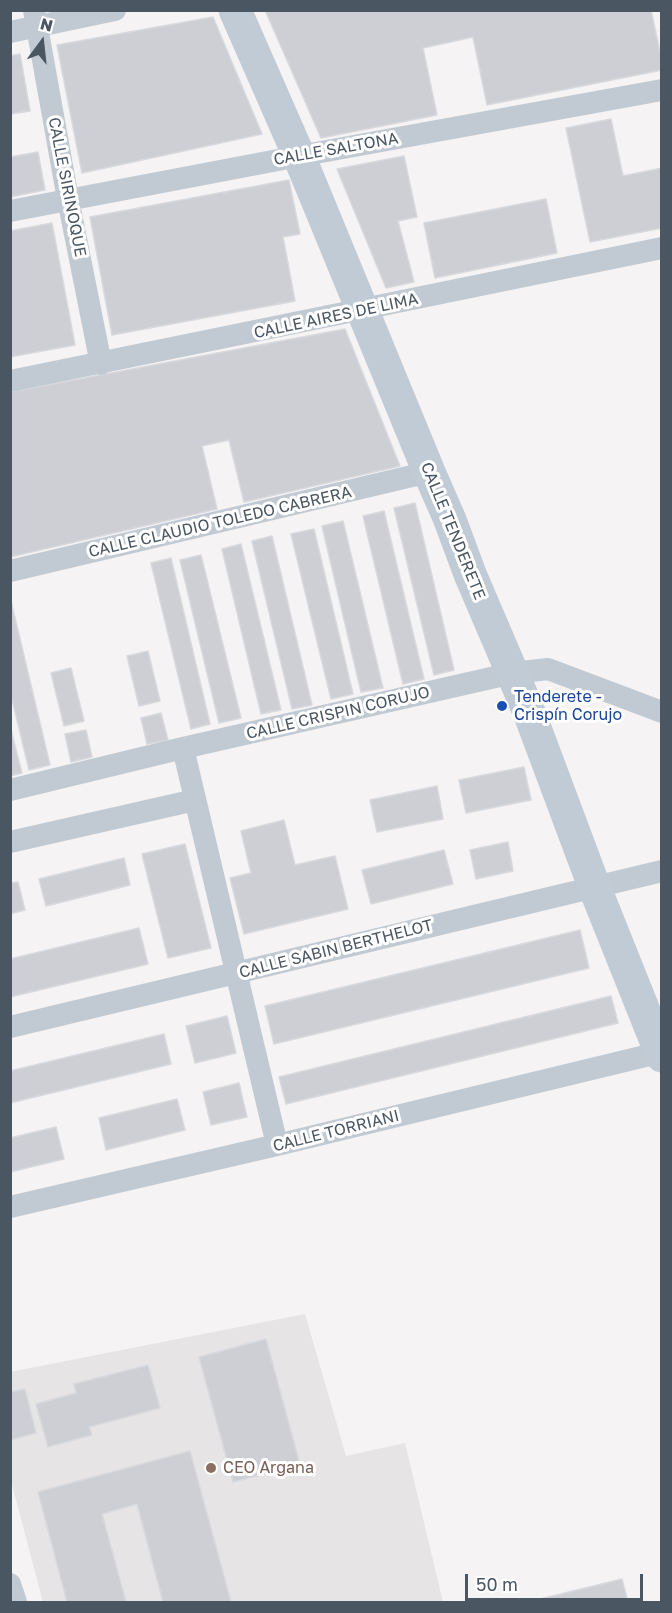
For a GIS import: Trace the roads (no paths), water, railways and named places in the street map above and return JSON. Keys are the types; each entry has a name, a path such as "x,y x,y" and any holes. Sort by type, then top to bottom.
{"street":[{"path":"10,32 35,19 116,10"},
{"name":"CALLE TENDERETE","path":"235,10 299,156 450,520 470,574 530,712 594,886 661,1053"},
{"name":"CALLE SIRINOQUE","path":"35,19 101,364"},
{"name":"CALLE SALTONA","path":"10,211 662,90"},
{"name":"CALLE AIRES DE LIMA","path":"10,381 662,248"},
{"name":"CALLE CLAUDIO TOLEDO CABRERA","path":"10,572 429,472"},
{"name":"CALLE CRISPIN CORUJO","path":"10,790 513,673 548,669 662,712"},
{"path":"183,748 277,1145"},
{"path":"10,842 195,800"},
{"name":"CALLE SABIN BERTHELOT","path":"10,1027 662,871"},
{"name":"CALLE TORRIANI","path":"10,1207 661,1053"},
{"path":"10,1584 16,1602"}],"place":[{"name":"Tenderete - Crispín Corujo","path":"502,706"},
{"name":"CEO Argana","path":"211,1468"}]}
